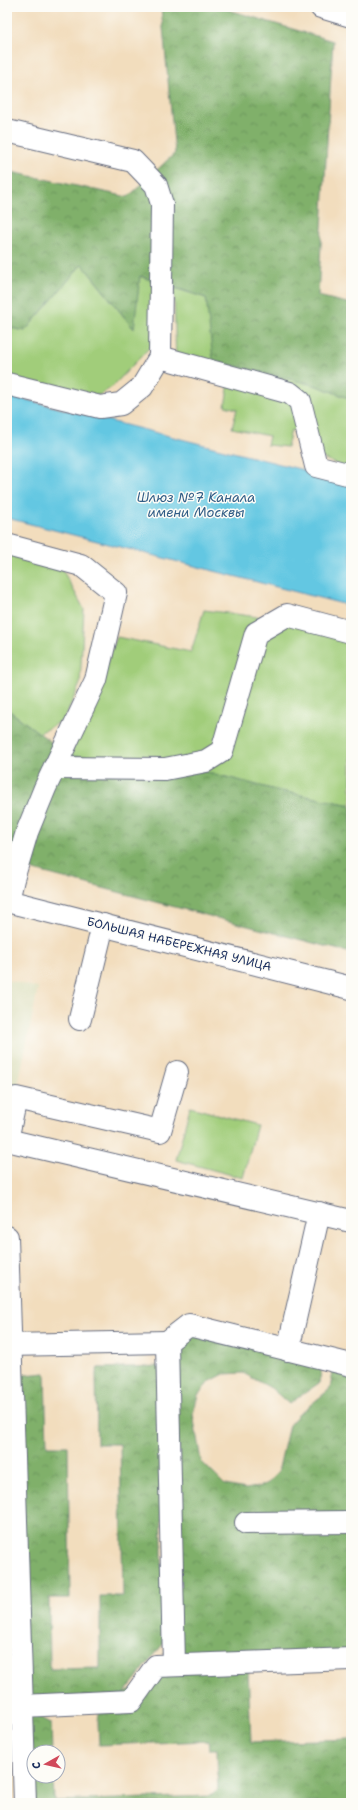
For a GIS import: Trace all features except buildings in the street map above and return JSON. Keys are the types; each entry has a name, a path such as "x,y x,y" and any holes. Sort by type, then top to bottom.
{"street":[{"path":"321,7 351,16"},
{"path":"7,131 133,161 156,185 162,204 160,357 142,387 121,404 100,407 7,384"},
{"path":"160,357 290,393 300,401 316,466 351,474"},
{"path":"7,545 81,565 116,593 96,680 54,768 27,832 8,901"},
{"path":"54,768 165,769 206,761 222,751 256,633 287,615 351,632"},
{"name":"БОЛЬШАЯ НАБЕРЕЖНАЯ УЛИЦА","path":"8,901 351,988"},
{"path":"80,1019 102,925"},
{"path":"177,1072 160,1131 16,1098 7,1140 351,1221"},
{"path":"288,1350 319,1213"},
{"path":"7,1237 17,1700 25,1803"},
{"path":"9,1345 167,1342 189,1325 351,1365"},
{"path":"167,1342 174,1665"},
{"path":"246,1523 351,1522"},
{"path":"17,1700 131,1701 156,1666 351,1659"}],"shaded area":[{"path":"7,980 38,988 17,1090 7,1091"}],"green space":[{"path":"161,7 219,7 333,41 318,296 351,304 351,399 317,386 213,360 206,298 140,276 134,329 82,264 25,331 7,327 7,171 128,197 175,153"},
{"path":"82,264 133,328 140,276 155,282 151,346 112,387 100,395 80,396 7,378 7,327 25,331"},
{"path":"174,288 206,298 317,386 351,399 351,470 320,457 311,435 291,430 287,447 267,445 269,436 232,428 237,409 225,406 229,383 176,369"},
{"path":"7,552 61,567 84,609 80,684 64,720 39,733 7,709"},
{"path":"204,610 305,623 351,637 351,805 280,791 70,756 117,637 191,652"},
{"path":"7,709 70,756 154,758 280,791 351,805 351,953 7,863"},
{"path":"190,1107 257,1125 243,1178 176,1160"},
{"path":"190,1332 323,1363 319,1383 289,1404 271,1388 243,1373 224,1374 209,1382 198,1395 193,1414 201,1461 225,1485 246,1489 266,1485 278,1472 289,1425 299,1414 330,1389 334,1365 351,1369 351,1655 178,1660 175,1344"},
{"path":"160,1366 163,1644 123,1695 27,1699 15,1376 45,1373 47,1446 68,1446 70,1598 49,1598 50,1669 100,1668 100,1596 123,1596 120,1444 97,1444 96,1373 98,1368"},
{"path":"248,1669 251,1742 351,1739 351,1803 32,1803 31,1784 53,1784 54,1801 210,1796 218,1789 217,1749 209,1749 208,1741 99,1745 98,1721 100,1708 160,1673"},
{"path":"29,1711 51,1723 52,1744 30,1744"}],"water":[{"name":"Шлюз №7 Канала имени Москвы","path":"7,395 351,482 351,606 7,518"}]}
